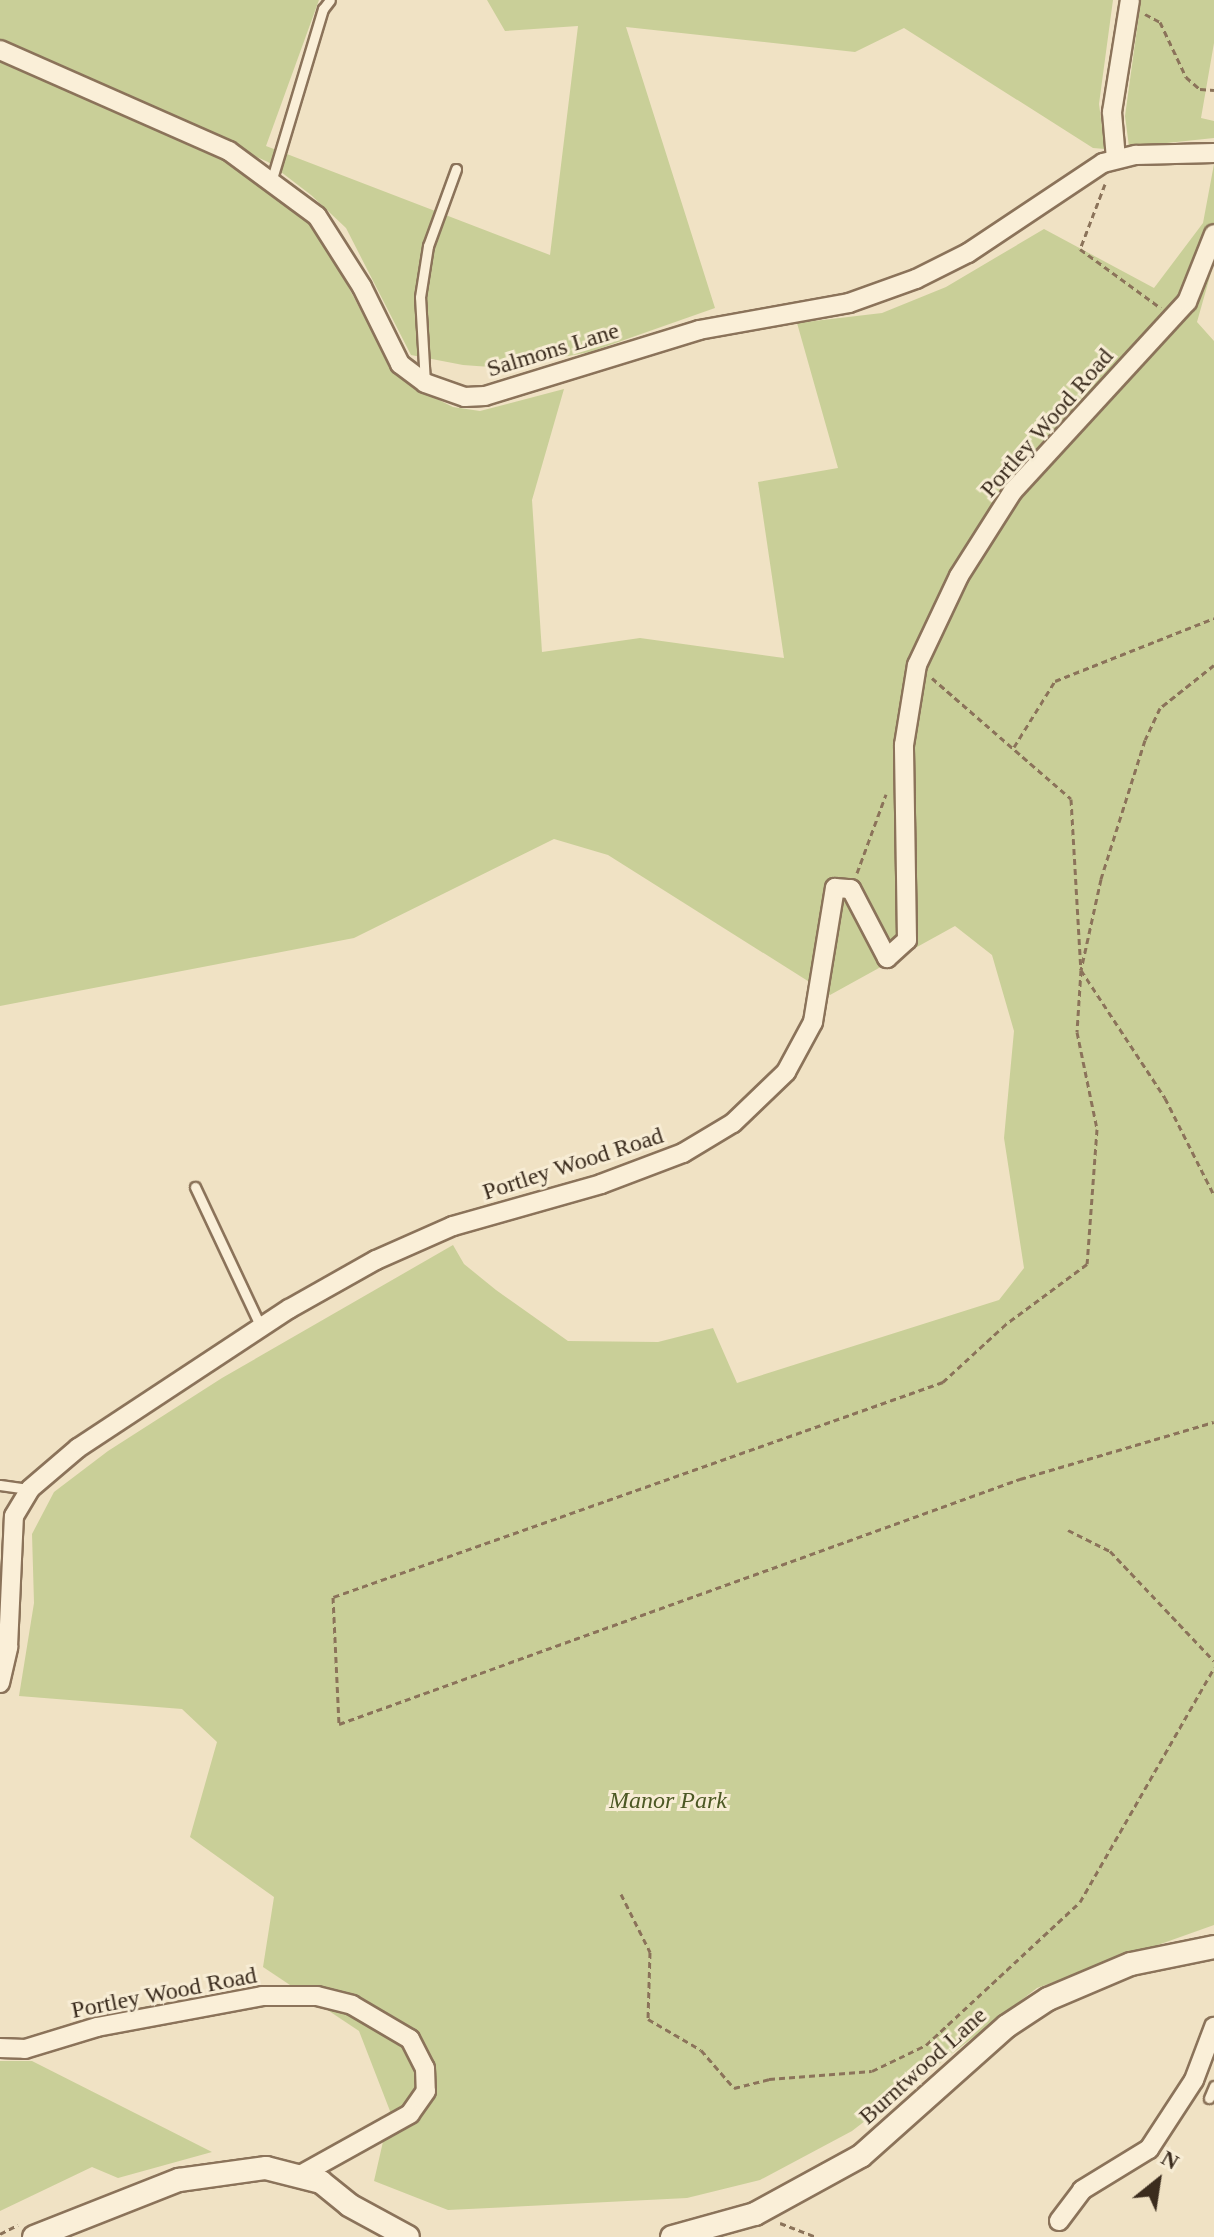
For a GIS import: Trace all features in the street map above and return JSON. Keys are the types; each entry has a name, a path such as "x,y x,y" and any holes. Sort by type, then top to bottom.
{"street":[{"path":"1116,159 1112,112 1130,5"},
{"name":"Salmons Lane","path":"0,50 229,151 271,182 328,229 400,364 425,383 465,397 485,396 699,330 849,303 916,279 968,253 1070,181 1116,159 1214,153"},
{"name":"Portley Wood Road","path":"0,1683 8,1647 14,1516 30,1489 78,1448 261,1327 376,1260 453,1226 601,1184 683,1153 733,1123 786,1072 813,1022 835,888 851,889 887,958 907,940 904,745 917,665 959,576 1013,491 1187,302 1214,234"},
{"name":"Burntwood Lane","path":"672,2237 755,2214 861,2156 1007,2026 1048,1999 1131,1964 1214,1947"},
{"name":"Portley Wood Road","path":"0,2048 25,2049 97,2027 262,1996 317,1996 352,2005 410,2039 425,2068 426,2091 410,2114 302,2174"},
{"path":"1059,2221 1082,2190 1149,2149 1194,2080 1214,2027"},
{"path":"34,2237 179,2180 225,2170 302,2174 408,2237"}],"lane":[{"path":"271,182 323,9 330,0"},
{"path":"425,383 420,297 428,246 456,169"},
{"path":"195,1187 261,1327"},
{"path":"0,1485 30,1489"},
{"path":"1209,2098 1214,2086"}],"path":[{"path":"1130,5 1160,22 1186,77 1200,89 1214,90"},
{"path":"1105,184 1080,249 1173,317"},
{"path":"1014,747 1055,681 1214,618"},
{"path":"917,665 1071,799 1081,970 1077,1032 1097,1129 1087,1264 1006,1324 943,1382 333,1597 339,1724 1020,1479 1214,1422"},
{"path":"1214,665 1160,708 1145,740 1101,879 1081,970 1165,1098 1214,1195"},
{"path":"851,889 888,789"},
{"path":"1068,1530 1110,1551 1214,1661"},
{"path":"621,1894 650,1952 648,2019 701,2050 734,2088 769,2079 872,2071 926,2045 1080,1902 1214,1668"},
{"path":"755,2214 817,2237"}],"green space":[{"path":"0,0 319,0 266,146 550,255 578,26 505,31 487,0 1113,0 1099,104 1105,149 1093,148 904,28 855,52 626,27 715,308 590,352 504,368 463,365 411,355 346,228 311,195 268,162 0,43"},
{"path":"1141,0 1214,0 1214,43 1201,118 1214,121 1214,138 1129,147 1125,116"},
{"name":"Manor Park","path":"0,60 228,160 276,195 317,228 393,371 421,391 453,407 480,411 564,389 532,500 542,652 640,638 784,658 758,482 838,468 797,323 882,313 946,287 1044,229 1154,288 1203,223 1214,164 1214,262 1197,322 1214,341 1214,1925 1037,1988 852,2131 760,2180 687,2198 448,2210 374,2181 390,2111 359,2031 263,1967 274,1897 190,1837 217,1742 182,1709 19,1696 34,1603 32,1534 54,1492 108,1451 222,1378 453,1245 464,1264 568,1341 658,1342 713,1328 737,1383 999,1300 1024,1268 1004,1138 1014,1031 992,955 955,926 830,995 608,855 554,839 354,938 0,1006"},
{"path":"0,2061 32,2061 212,2152 118,2178 92,2167 0,2211"}]}
